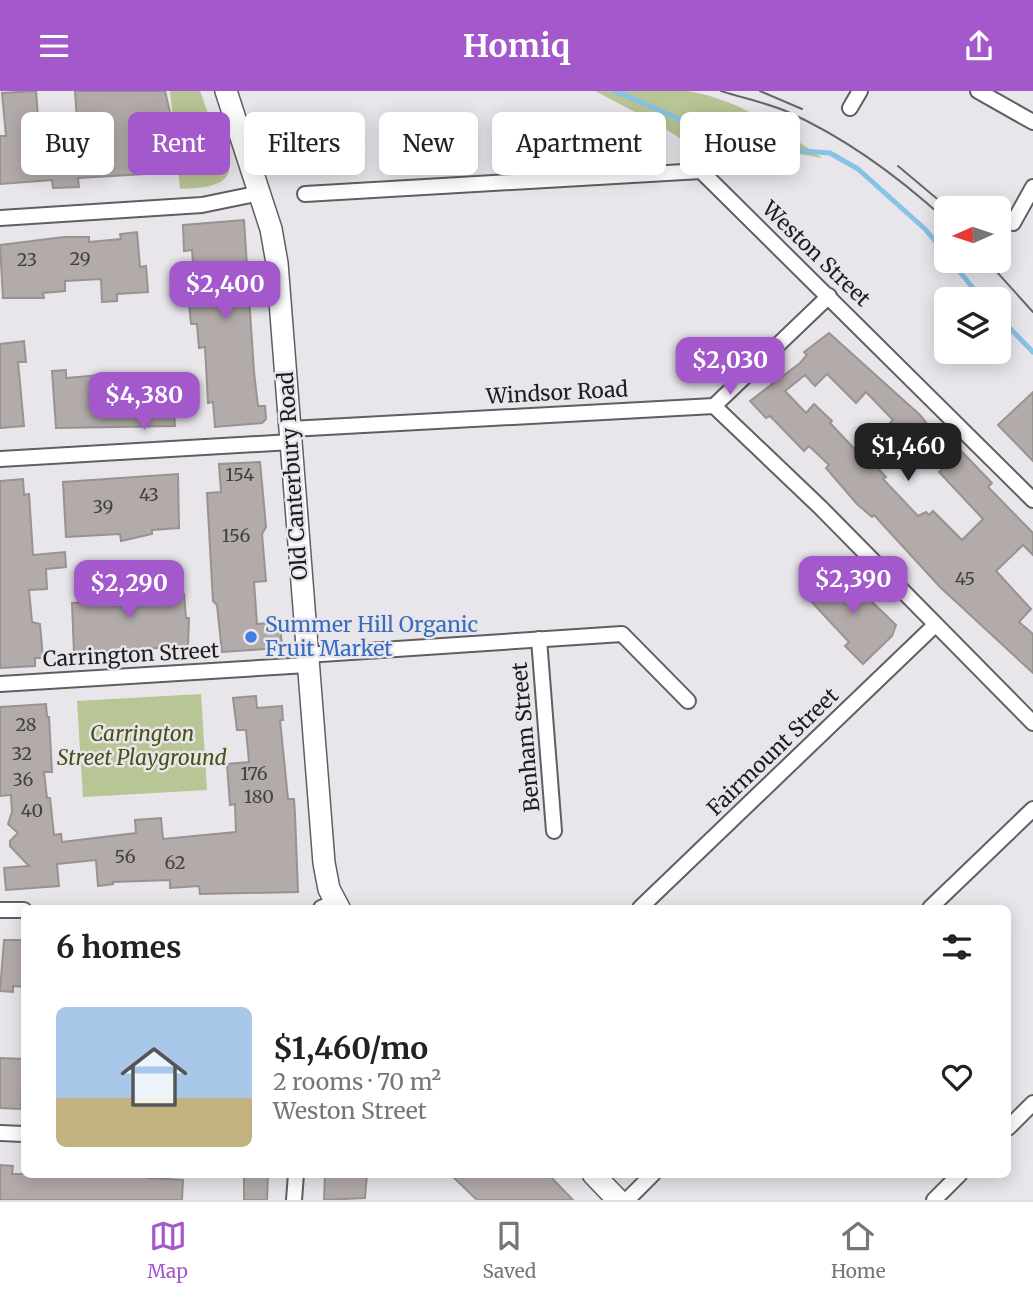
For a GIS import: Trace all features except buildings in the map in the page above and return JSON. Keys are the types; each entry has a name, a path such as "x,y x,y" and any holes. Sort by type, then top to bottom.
{"main road":[{"name":"Old Canterbury Road","path":"226,91 271,229 277,263 307,660 324,863 331,905"},
{"path":"597,1178 618,1200"}],"street":[{"path":"850,108 859,91"},
{"path":"978,91 1033,122"},
{"name":"Weston Street","path":"305,194 701,171 1033,500"},
{"path":"1013,223 1033,187"},
{"path":"0,218 202,205 260,193"},
{"path":"829,296 714,406 820,507 934,626 1033,723"},
{"name":"Windsor Road","path":"0,459 290,435 714,406"},
{"name":"Fairmount Street","path":"643,905 934,626"},
{"name":"Carrington Street","path":"0,684 622,634 688,701"},
{"name":"Benham Street","path":"539,639 554,831"},
{"path":"933,905 1033,809"},
{"path":"0,910 21,910"},
{"path":"1011,1125 1033,1104"},
{"path":"0,1133 21,1133"},
{"path":"294,1200 296,1178"},
{"path":"626,1200 649,1178"},
{"path":"934,1200 956,1178"}],"green space":[{"path":"170,91 200,91 208,112 172,112"},
{"path":"595,91 687,91 724,100 749,112 680,112 680,138 666,129 666,112 635,112"},
{"path":"800,143 822,158 800,154"},
{"path":"179,175 227,175 215,184 180,189"},
{"name":"Carrington Street Playground","path":"201,694 207,790 83,797 77,701"}],"waterway":[{"path":"615,91 673,116 729,146 830,153 858,169 934,240"},
{"path":"961,273 972,287"},
{"path":"1011,329 1033,352"}],"tram line":[{"path":"721,91 780,109 810,122 891,174 934,210"},
{"path":"760,91 802,109"},
{"path":"898,166 934,196"},
{"path":"998,273 1033,312"}],"place":[{"name":"Summer Hill Organic Fruit Market","path":"251,637"}]}
